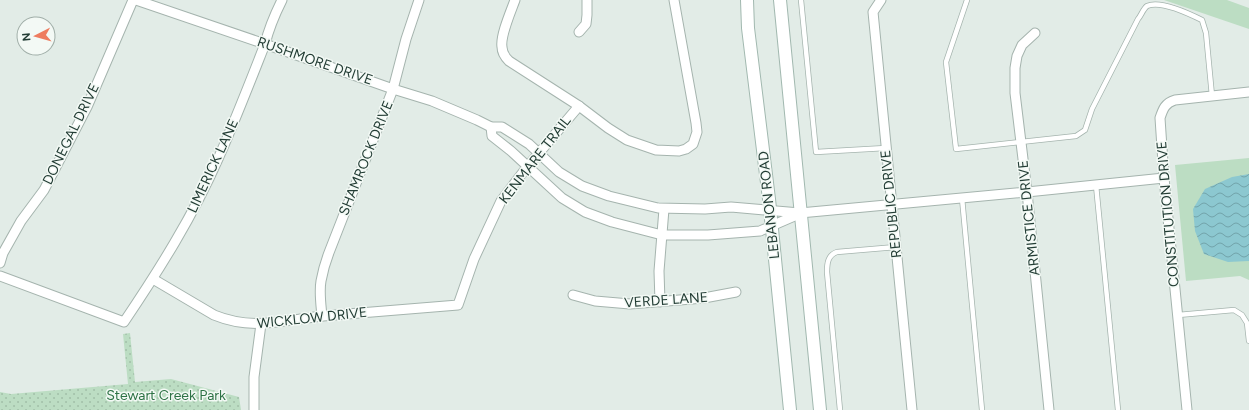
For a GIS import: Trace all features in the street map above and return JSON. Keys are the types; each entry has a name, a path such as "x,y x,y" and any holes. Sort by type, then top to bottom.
{"main road":[{"name":"LEBANON ROAD","path":"746,0 748,28 772,225 790,410"},
{"path":"780,0 820,410"}],"street":[{"name":"RUSHMORE DRIVE","path":"135,0 449,107 492,127 502,127 529,144 559,172 582,186 609,196 658,208 705,209 731,207 800,214 1164,178"},
{"name":"DONEGAL DRIVE","path":"0,263 3,253 20,221 44,190 87,107 135,0"},
{"name":"LIMERICK LANE","path":"0,276 124,322 153,279 195,205 218,159 265,44 270,25 282,0"},
{"name":"SHAMROCK DRIVE","path":"322,316 320,294 321,282 326,262 393,89 406,39 419,0"},
{"path":"515,0 502,38 501,46 506,58 579,106 623,138 637,144 662,151 679,151 690,147 697,132 674,0"},
{"path":"579,32 586,24 588,15 587,0"},
{"name":"REPUBLIC DRIVE","path":"881,0 873,12 912,410"},
{"name":"ARMISTICE DRIVE","path":"1035,33 1022,45 1017,56 1015,68 1015,93 1027,192 1049,410"},
{"name":"CONSTITUTION DRIVE","path":"1187,410 1164,178 1160,118 1162,109 1169,102 1175,100 1249,92"},
{"name":"KENMARE TRAIL","path":"458,305 474,259 501,201 527,167 579,106"},
{"name":"RUSHMORE DRIVE","path":"492,127 492,136 511,151 562,198 585,212 612,222 662,235 708,235 760,232 772,225 800,214"},
{"path":"660,302 659,272 664,209"},
{"name":"WICKLOW DRIVE","path":"153,279 214,315 225,320 249,324 261,324 322,316 458,305"},
{"name":"VERDE LANE","path":"573,295 595,301 630,304 717,296 736,292"},
{"path":"254,410 254,377 261,324"}],"lane":[{"path":"801,0 816,152 886,148"},
{"path":"967,0 946,62 956,149 1076,136 1085,130 1092,109 1138,19 1146,7 1153,4 1169,5 1202,20 1206,33 1212,96"},
{"path":"1096,185 1118,410"},
{"path":"962,198 982,410"},
{"path":"840,410 827,272 828,260 832,254 837,252 896,247"},
{"path":"1178,315 1234,310 1242,315 1247,323 1249,341"}],"green space":[{"path":"1164,0 1227,0 1249,8 1249,29"},
{"path":"1249,158 1249,280 1240,276 1186,281 1175,165"},
{"name":"Stewart Creek Park","path":"130,333 135,382 171,379 239,397 241,410 0,410 0,392 11,394 128,384 123,334"}],"water":[{"path":"1249,174 1249,261 1228,262 1204,254 1195,231 1193,209 1205,189 1232,177"}]}
